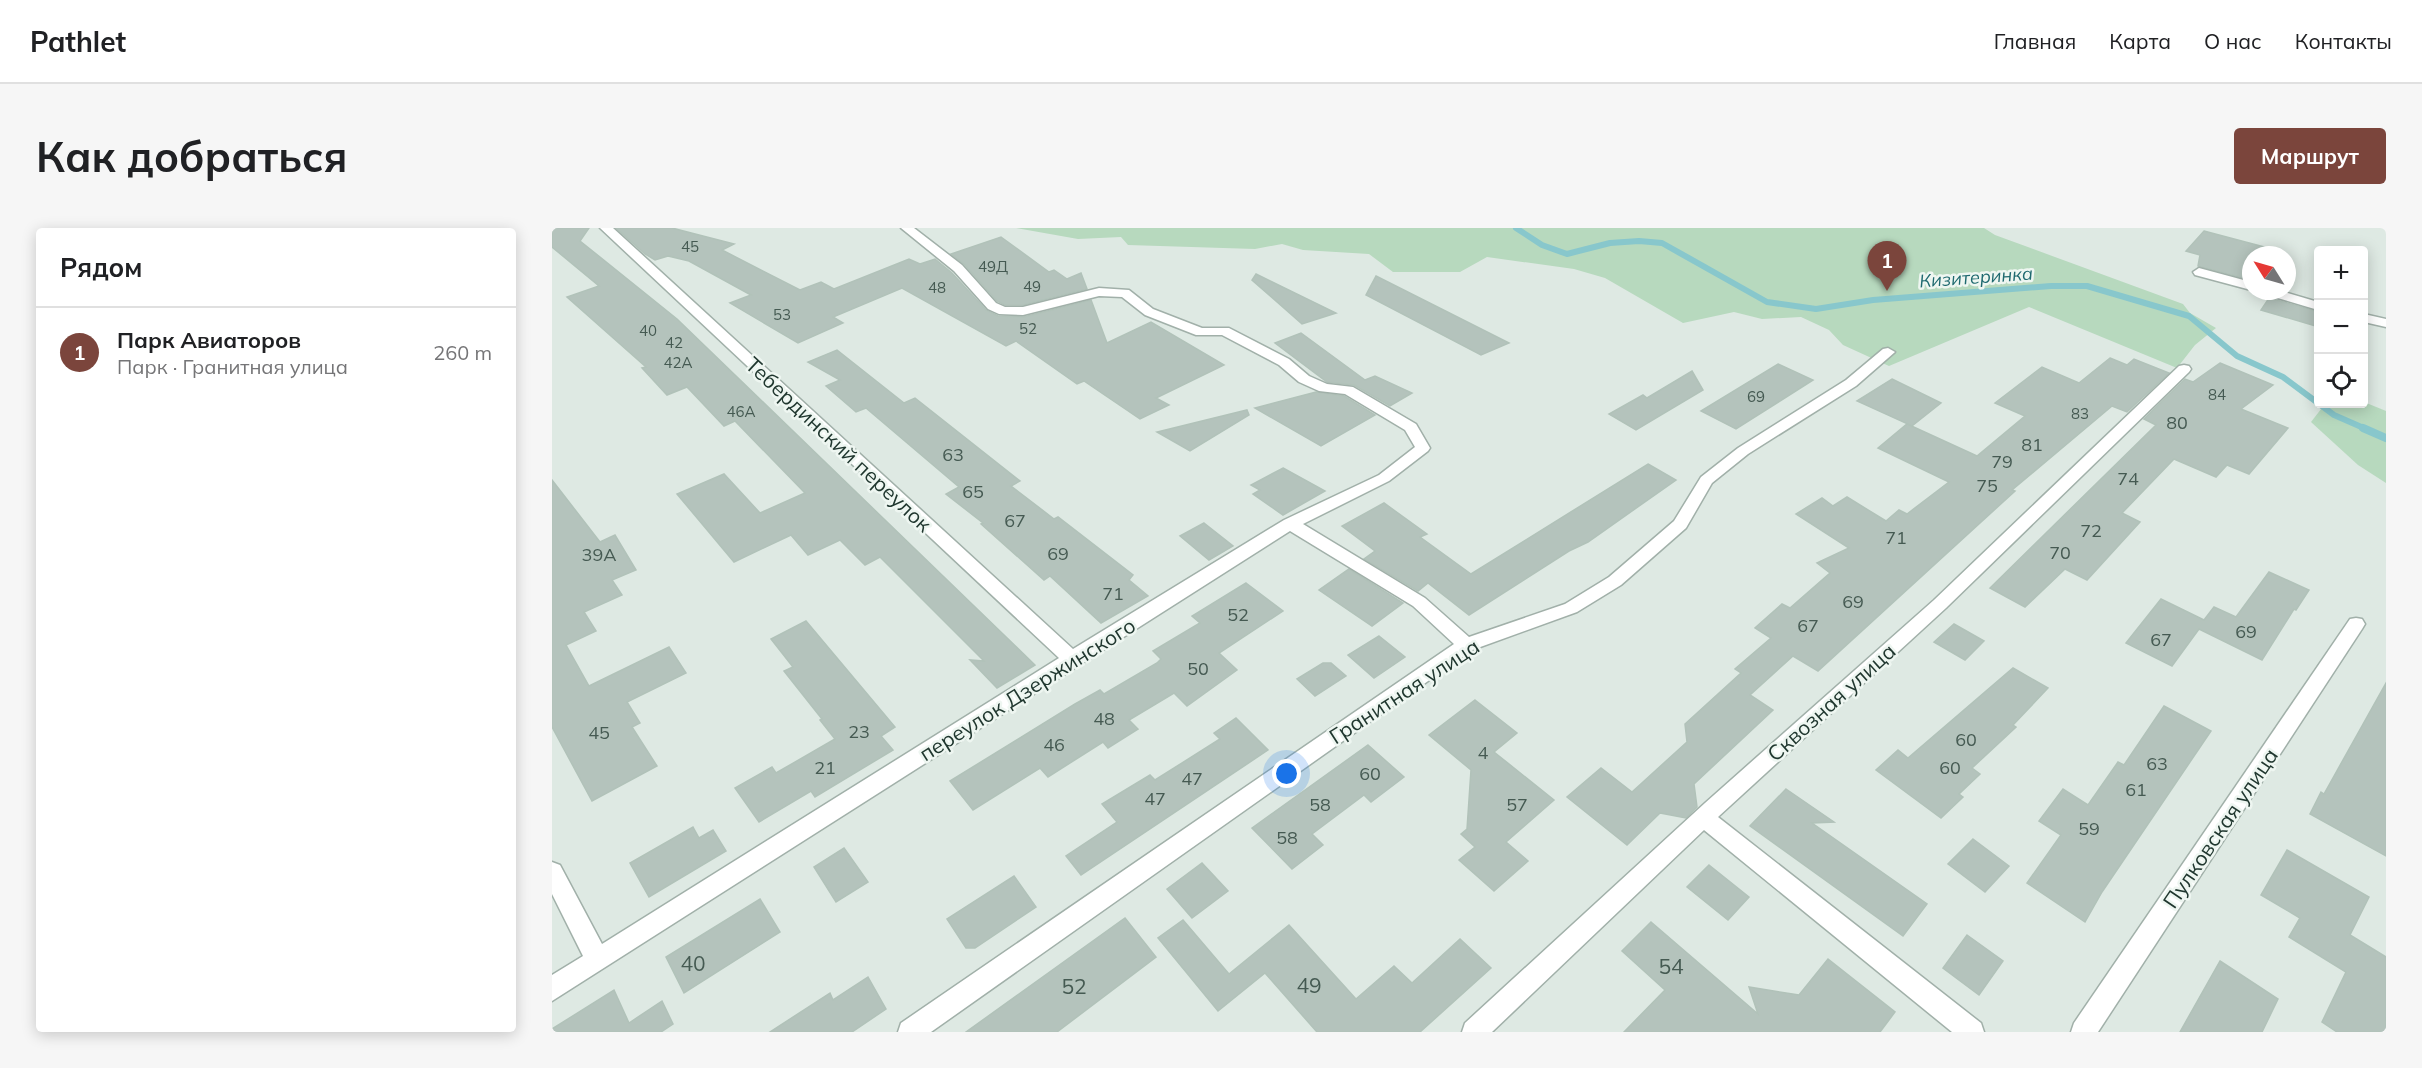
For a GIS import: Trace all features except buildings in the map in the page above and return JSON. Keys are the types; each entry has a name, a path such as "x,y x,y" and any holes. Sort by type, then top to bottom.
{"street":[{"name":"Тебердинский переулок","path":"606,228 1072,659"},
{"name":"переулок Дзержинского","path":"552,989 1072,659 1290,524 1384,478 1423,448 1411,427 1348,390 1324,388 1304,379 1284,362 1224,331 1201,332 1149,312 1125,293 1099,292 1023,311 1003,310 992,306 958,268 907,228"},
{"path":"2199,272 2242,284"},
{"path":"2296,299 2314,305"},
{"path":"2368,319 2386,323"},
{"name":"Гранитная улица","path":"910,1032 1466,645 1571,608 1615,581 1680,524 1706,480 1743,451 1851,382 1888,352"},
{"name":"Сквозная улица","path":"1474,1032 1704,818 1940,604 2184,369"},
{"path":"1290,524 1419,602 1466,645"},
{"name":"Пулковская улица","path":"2084,1032 2356,624"},
{"path":"1704,818 1972,1032"},
{"path":"552,872 598,960"}],"green space":[{"path":"1016,228 1984,228 1995,235 2183,304 2190,313 2216,328 2195,345 2177,368 2029,307 1889,366 1843,345 1829,330 1801,317 1762,319 1734,312 1683,323 1605,278 1574,269 1487,257 1460,272 1393,272 1369,254 1303,250 1282,244 1255,249 1128,245 1121,237 1078,239"},
{"path":"2368,404 2386,411 2386,483 2358,465 2311,422 2322,408 2368,408"}],"waterway":[{"name":"Кизитеринка","path":"1516,228 1542,245 1567,254 1610,243 1639,241 1662,243 1767,302 1816,309 1873,300 2051,286 2087,286 2189,316 2237,356 2283,377 2334,415 2366,429"},
{"name":"Кизитеринка","path":"2363,428 2386,438"}],"place":[{"name":"Парк Авиаторов","path":"1887,291"}]}
